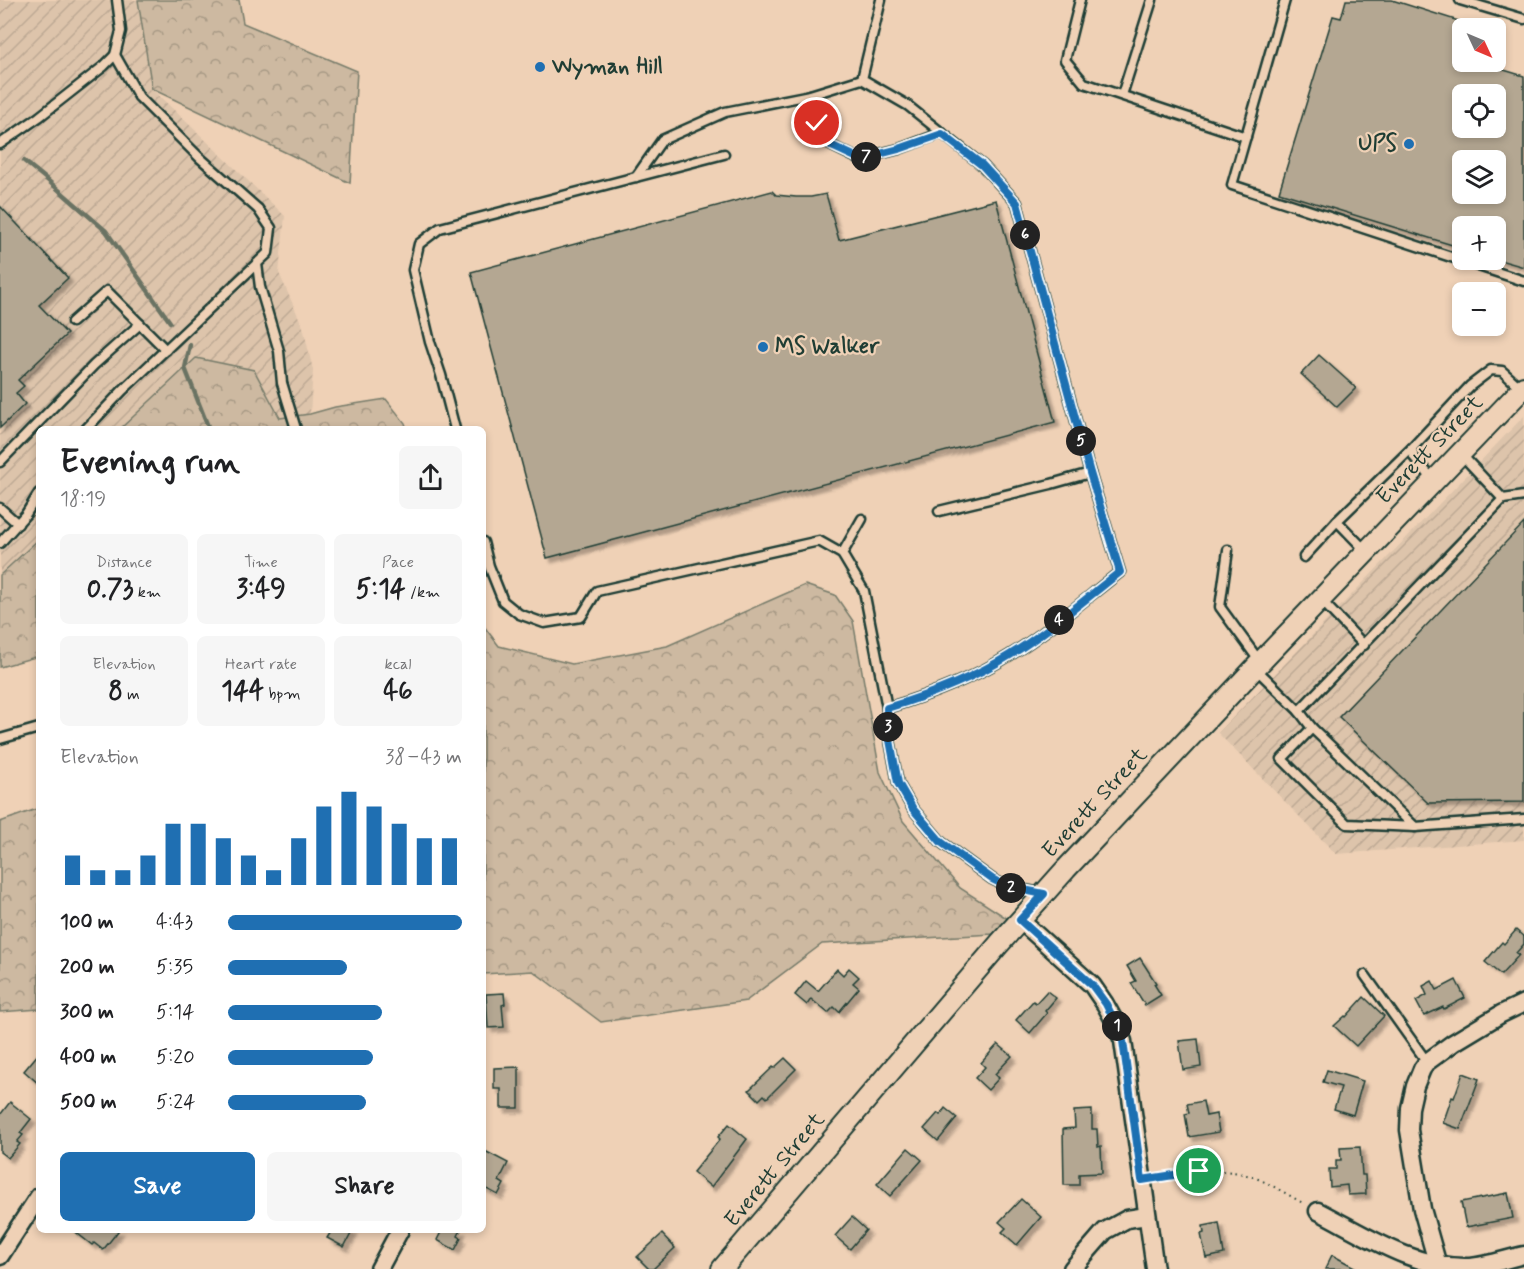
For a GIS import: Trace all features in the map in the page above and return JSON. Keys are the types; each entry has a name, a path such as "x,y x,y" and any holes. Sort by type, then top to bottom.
{"street":[{"name":"Everett Street","path":"722,1269 1020,920 1257,665 1523,388"},
{"path":"1020,920 1092,985 1106,1004 1123,1041 1155,1269"},
{"path":"1438,1266 1422,1209 1409,1130 1410,1108 1415,1086 1427,1062 1453,1043 1524,1003"},
{"path":"0,1256 36,1201"},
{"path":"1318,1211 1399,1253 1438,1266 1472,1267 1524,1255"},
{"path":"1072,1269 1105,1232 1127,1219 1147,1216"},
{"path":"379,1269 398,1233"}],"lane":[{"path":"0,144 39,117 115,55 121,31 117,0"},
{"path":"862,79 881,0"},
{"path":"1080,0 1065,60 1084,82 1246,137"},
{"path":"1122,95 1152,0"},
{"path":"1460,0 1524,19"},
{"path":"1282,1 1232,185 1524,280"},
{"path":"89,426 123,390 268,253 271,228 258,209 139,98 115,55"},
{"path":"636,177 662,140 725,112 810,95 862,79 907,105 982,165 1017,203 1090,473 1120,572 1049,628 1009,656 970,677 927,695 887,708"},
{"path":"810,95 817,123 832,146 860,159 899,149 942,134"},
{"path":"453,426 413,270 418,243 440,228 724,154"},
{"path":"257,264 260,286 279,351 282,383 295,426"},
{"path":"72,322 106,291 166,350"},
{"path":"0,462 94,365 140,324"},
{"path":"1304,556 1412,448 1470,386 1491,370 1502,371 1523,388"},
{"path":"1412,448 1414,457 1434,481"},
{"path":"1460,453 1503,499"},
{"path":"939,511 1090,473"},
{"path":"1299,711 1503,499 1524,496"},
{"path":"0,543 26,514 36,498"},
{"path":"0,508 18,524"},
{"path":"842,554 862,519"},
{"path":"1337,521 1366,551"},
{"path":"486,554 502,601 519,614 544,623 581,617 597,591 819,541 842,554 864,591 887,708 887,724 898,783 913,809 941,842 992,879 1008,887 1044,894"},
{"path":"1228,550 1221,607 1257,665 1312,728 1415,827"},
{"path":"1320,599 1364,645"},
{"path":"1312,728 1281,759 1347,824 1415,827 1524,819"},
{"path":"0,739 36,729"},
{"path":"1365,975 1427,1062"}],"path":[{"path":"1142,1180 1199,1171 1239,1173 1251,1176 1318,1211"}],"shaded area":[{"path":"0,0 138,0 152,89 285,216 279,273 303,327 313,370 310,414 280,418 254,370 196,358 123,426 36,426 36,542 0,575"},
{"path":"1524,416 1524,840 1336,854 1218,733"}],"green space":[{"path":"138,0 239,0 243,23 357,71 350,183 152,89"},
{"path":"196,358 254,370 280,418 386,399 406,426 123,426"},
{"path":"36,542 36,657 0,667 0,575"},
{"path":"805,585 835,595 853,621 880,772 903,821 960,888 1008,919 993,934 822,944 746,1001 601,1022 533,971 486,974 486,629 499,646 572,664 667,646"},
{"path":"36,809 36,1009 0,1012 0,822"}],"building":[{"name":"UPS","path":"1346,0 1392,0 1452,19 1452,72 1506,71 1524,76 1524,267 1506,262 1506,216 1452,216 1452,245 1279,192 1333,16 1341,18"},
{"name":"MS Walker","path":"772,191 776,195 796,197 826,194 839,240 996,200 1055,422 547,558 471,272"},
{"path":"0,206 68,278 39,305 67,334 18,380 24,386 16,393 25,404 0,428"},
{"path":"1319,355 1356,388 1337,407 1301,374"},
{"path":"1524,523 1524,802 1428,803 1339,717"},
{"path":"1516,930 1524,937 1524,944 1516,953 1519,955 1501,975 1485,962"},
{"path":"1140,958 1161,995 1145,1005 1131,983 1136,981 1127,966"},
{"path":"849,968 859,977 853,983 859,988 839,1012 834,1007 828,1013 811,999 807,1005 795,995 806,981 818,991 837,969 843,975"},
{"path":"1456,980 1465,998 1424,1016 1416,1001 1427,995 1423,986 1432,981 1437,990"},
{"path":"1047,991 1056,998 1030,1033 1016,1020 1033,1001 1036,1003"},
{"path":"504,993 505,1004 502,1005 504,1027 488,1028 486,994"},
{"path":"1364,997 1384,1016 1356,1046 1334,1026 1346,1017"},
{"path":"1198,1039 1201,1067 1183,1070 1179,1041"},
{"path":"998,1044 1012,1056 995,1074 999,1078 988,1090 975,1078 985,1067 981,1063"},
{"path":"36,1057 36,1081 24,1071"},
{"path":"785,1058 796,1069 767,1098 764,1095 759,1100 749,1090"},
{"path":"519,1067 519,1108 501,1108 501,1089 494,1089 494,1068"},
{"path":"1327,1070 1363,1081 1353,1115 1334,1109 1341,1087 1323,1082"},
{"path":"1463,1073 1479,1079 1460,1129 1443,1123"},
{"path":"1203,1101 1206,1116 1216,1114 1219,1132 1189,1137 1185,1114 1189,1113 1187,1104"},
{"path":"10,1102 31,1119 20,1133 23,1135 17,1142 20,1144 8,1158 0,1152 0,1115"},
{"path":"945,1108 957,1118 938,1141 924,1129"},
{"path":"1092,1110 1092,1129 1097,1129 1098,1147 1101,1146 1102,1173 1079,1174 1079,1185 1064,1185 1063,1129 1075,1128 1074,1111"},
{"path":"729,1124 747,1139 711,1187 693,1172"},
{"path":"1360,1147 1366,1194 1348,1195 1347,1185 1330,1187 1329,1169 1336,1169 1336,1160 1341,1160 1340,1148"},
{"path":"908,1148 922,1160 890,1196 877,1184"},
{"path":"486,1152 508,1163 499,1181 504,1184 498,1195 486,1189"},
{"path":"1508,1193 1513,1218 1466,1227 1461,1202"},
{"path":"1021,1199 1041,1217 1017,1245 1002,1232 1006,1228 999,1222"},
{"path":"852,1217 866,1230 850,1249 835,1236"},
{"path":"1219,1223 1224,1254 1206,1258 1201,1234 1204,1233 1203,1226"},
{"path":"77,1233 117,1233 103,1250 94,1243 92,1245"},
{"path":"330,1233 351,1233 344,1247 327,1238"},
{"path":"440,1233 460,1233 458,1236 461,1238 455,1250 437,1240"},
{"path":"662,1234 675,1248 653,1269 649,1269 637,1257"},
{"path":"1332,1255 1358,1269 1325,1269"}],"waterway":[{"path":"24,161 106,231 170,322"},
{"path":"190,345 185,368 208,426"}],"place":[{"name":"Wyman Hill","path":"540,67"},
{"name":"UPS","path":"1409,144"},
{"name":"MS Walker","path":"763,347"}],"route":[{"path":"817,123 832,146 860,159 899,149 942,134 982,165 1017,203 1090,473 1120,572 1049,628 1009,656 970,677 927,695 887,708 887,724 898,783 913,809 941,842 992,879 1008,887 1044,894 1020,920 1092,985 1106,1004 1115,1022 1123,1041 1142,1180 1199,1171"}]}
